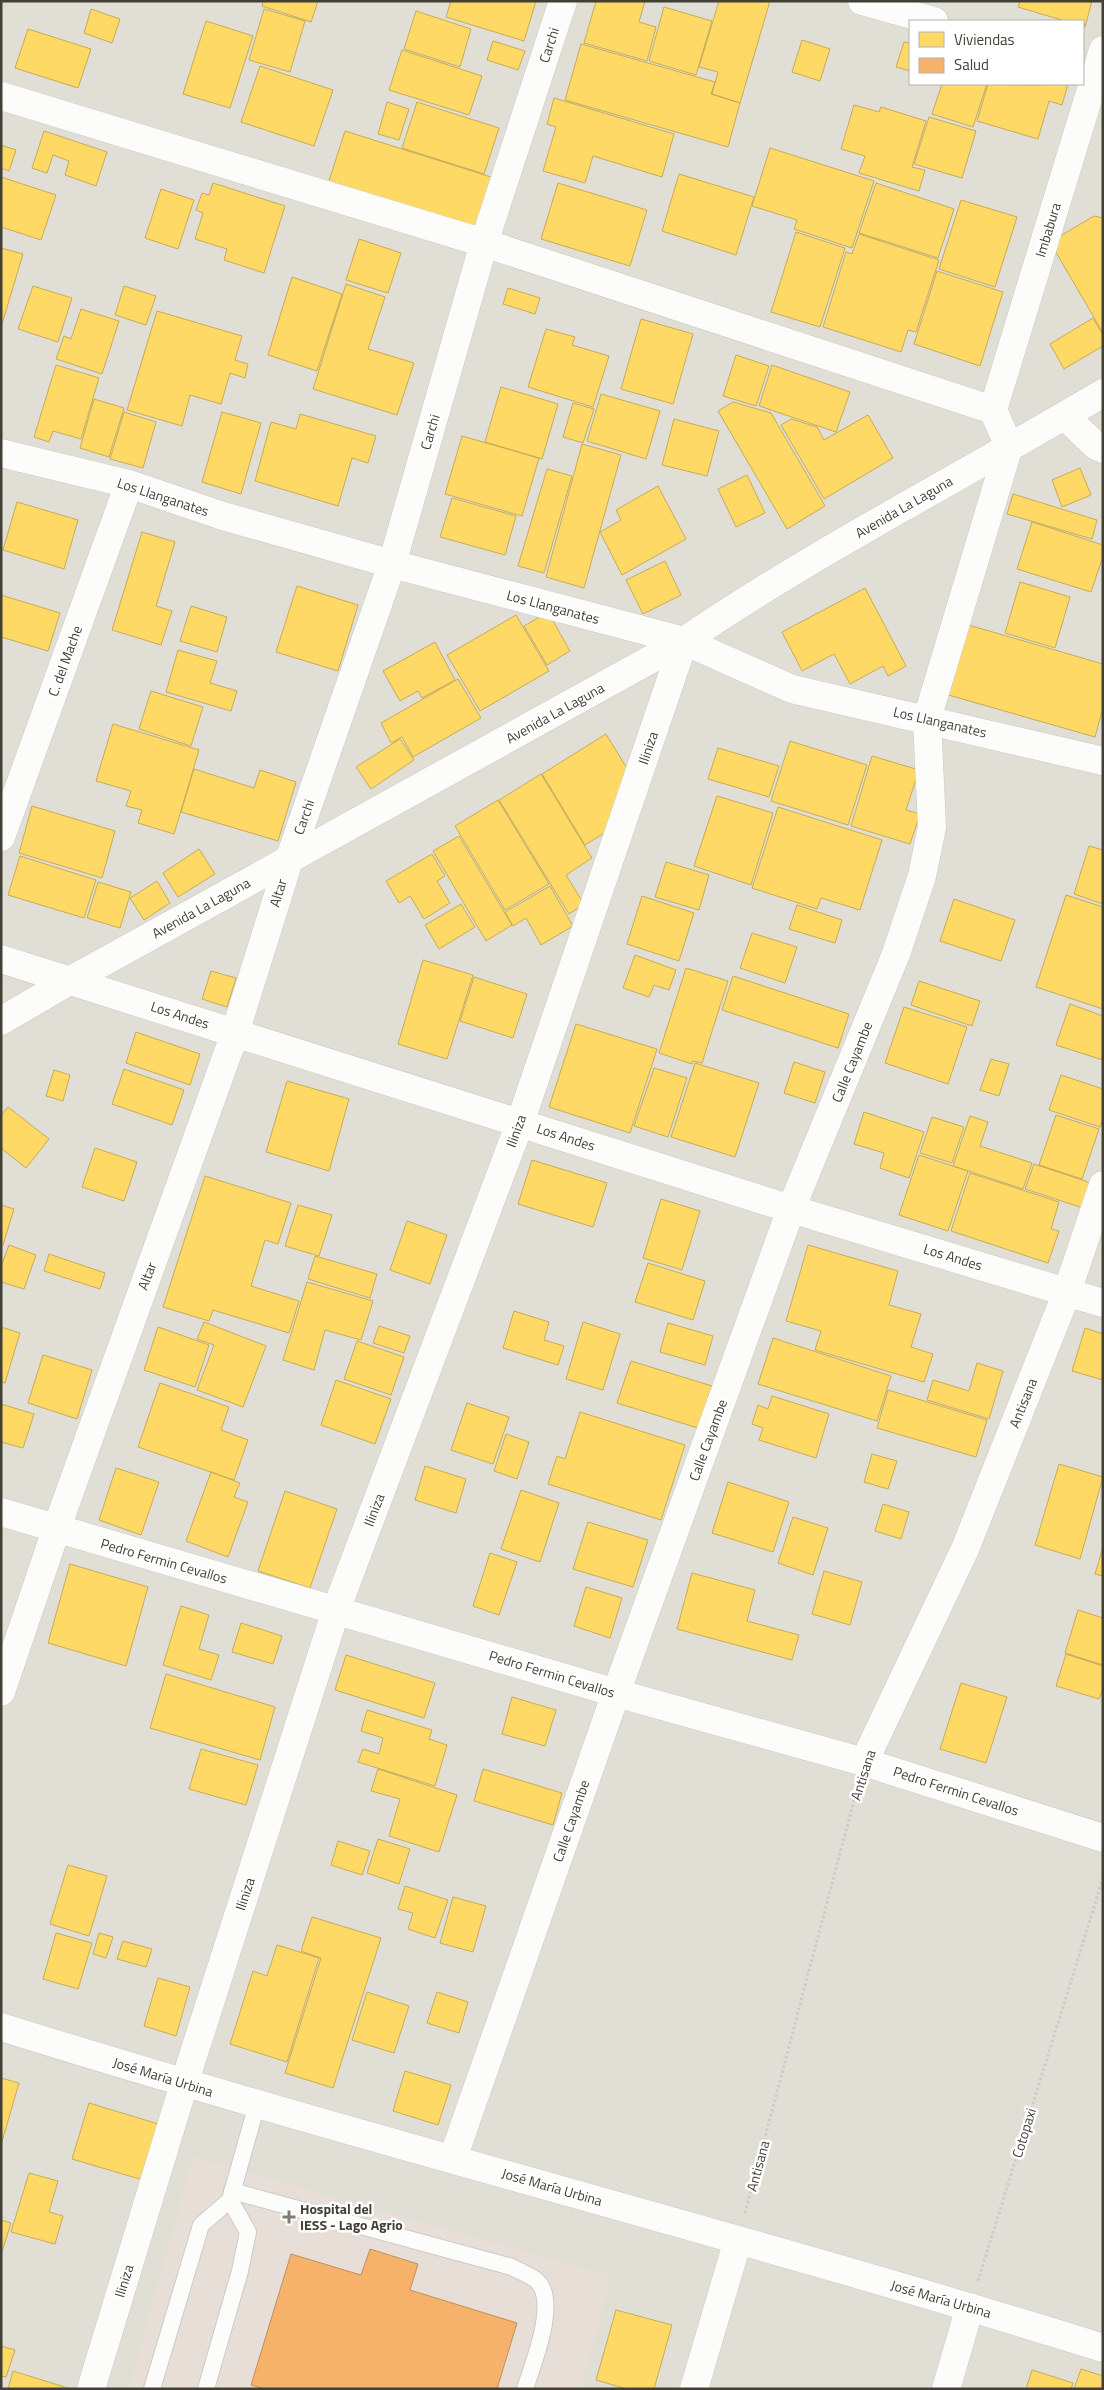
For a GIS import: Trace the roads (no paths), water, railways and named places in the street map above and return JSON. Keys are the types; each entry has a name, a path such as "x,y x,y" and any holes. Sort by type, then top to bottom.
{"street":[{"name":"Carchi","path":"289,860 392,564 484,243 563,1"},
{"path":"862,1 930,20"},
{"name":"Imbabura","path":"993,410 1096,62"},
{"path":"1,96 484,243 993,410 1009,446"},
{"name":"Avenida La Laguna","path":"1,1021 71,980 684,641 732,608 1009,446 1103,394"},
{"path":"1065,416 1096,446 1103,449"},
{"name":"Calle Cayambe","path":"453,2158 616,1693 791,1209 896,954 922,876 932,827 927,718 1009,446"},
{"name":"Los Llanganates","path":"1,453 129,484 224,516 392,564 684,641 792,689 927,718 1103,761"},
{"name":"C. del Mache","path":"1,837 129,484"},
{"name":"Iliniza","path":"91,2389 184,2084 336,1610 520,1122 684,641"},
{"name":"Altar","path":"1,1692 56,1530 235,1033 289,860"},
{"name":"Los Andes","path":"1,959 791,1209 1103,1303"},
{"name":"Antisana","path":"864,1762 965,1549 1067,1292 1103,1185"},
{"name":"Pedro Fermin Cevallos","path":"1,1512 56,1530 616,1693 864,1762 1103,1838"},
{"name":"José María Urbina","path":"1,2027 184,2084 453,2158 970,2307 1103,2348"},
{"path":"694,2389 738,2240"},
{"path":"946,2389 970,2307"}],"lane":[{"path":"152,2389 201,2225 231,2195 257,2104"},
{"path":"206,2389 240,2271 248,2232 231,2195"},
{"path":"231,2195 512,2268 538,2282 546,2299 544,2326 525,2389"}],"place":[{"name":"Hospital del IESS - Lago Agrio","path":"289,2217"}]}
